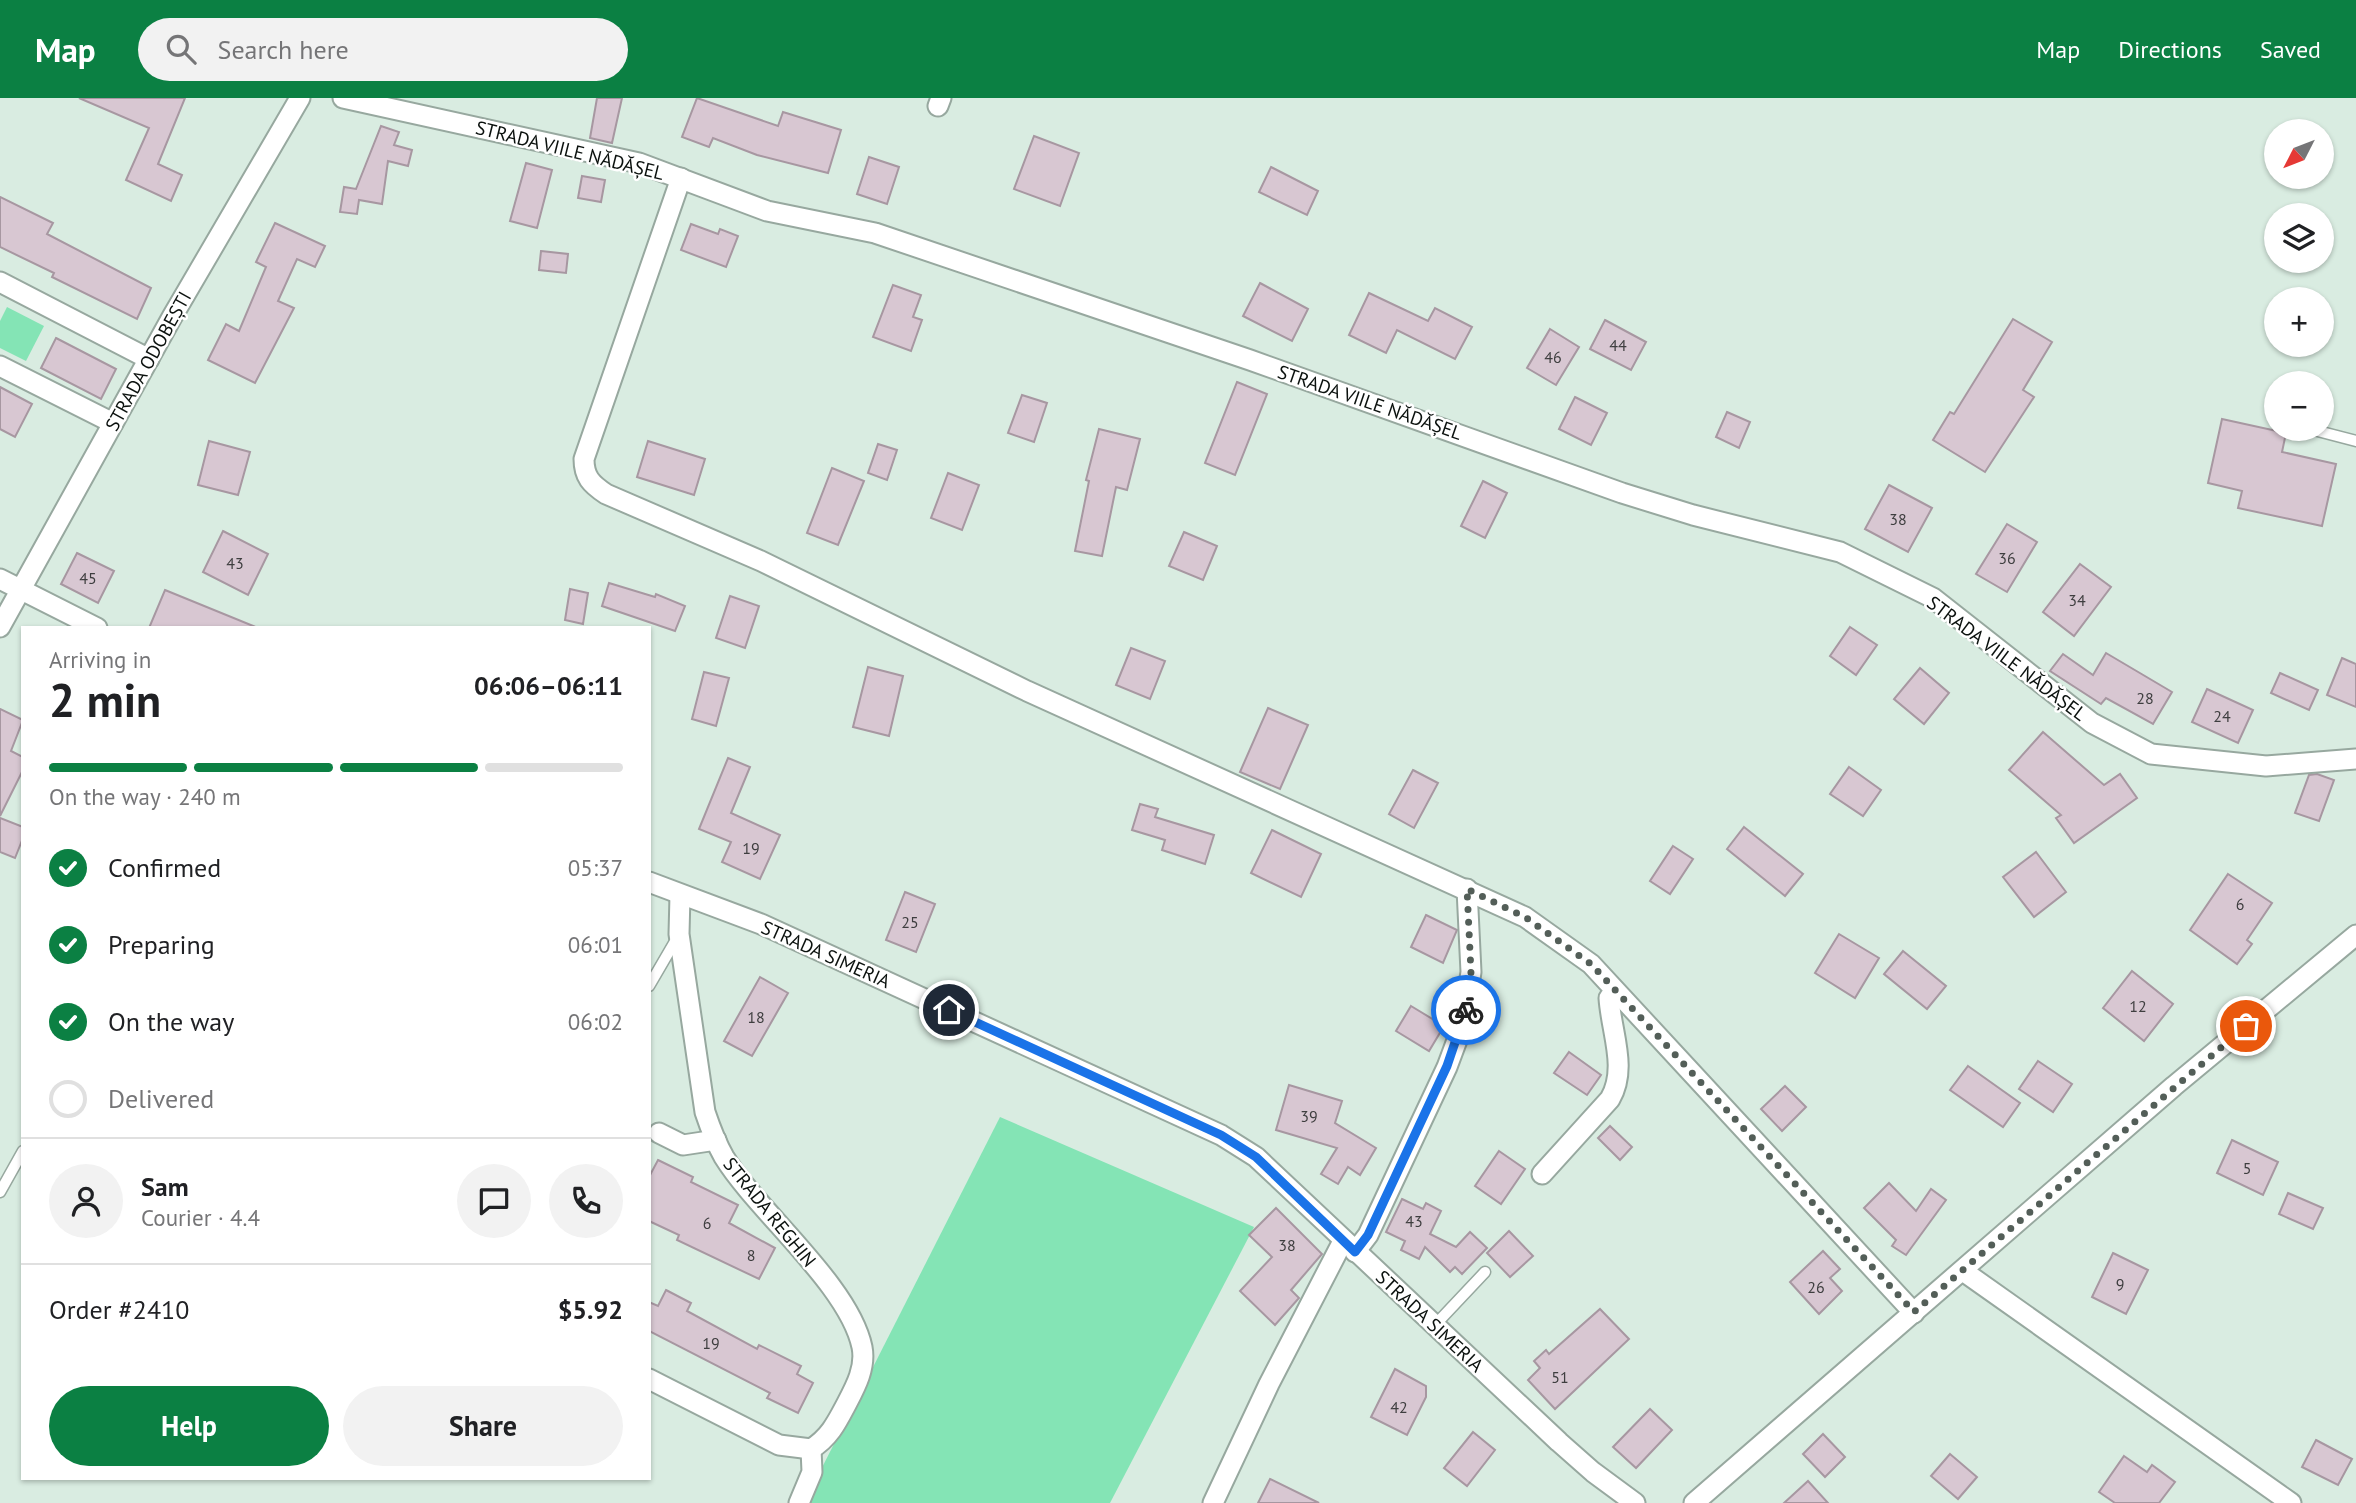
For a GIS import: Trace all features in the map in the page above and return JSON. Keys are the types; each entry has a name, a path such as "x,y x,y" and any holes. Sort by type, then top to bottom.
{"street":[{"name":"STRADA ODOBEȘTI","path":"0,627 149,359 300,98"},
{"name":"STRADA VIILE NĂDĂȘEL","path":"343,98 639,163 767,211 875,233 1337,391 1622,493 1693,515 1840,552 1933,598 2092,723 2151,754 2266,766 2356,759"},
{"path":"681,178 583,459 584,471 590,483 606,494 761,561 1027,691 1525,917 1561,940 1591,964 1914,1312"},
{"path":"0,282 149,359"},
{"path":"0,366 113,423"},
{"path":"0,579 93,626"},
{"name":"STRADA SIMERIA","path":"651,883 761,924 1221,1135 1256,1157 1349,1247 1436,1324 1559,1443 1635,1503"},
{"path":"1213,1503 1269,1384 1349,1247 1368,1235 1447,1066 1463,1024 1471,972 1467,889"},
{"name":"STRADA REGHIN","path":"680,895 679,934 705,1112 716,1140 738,1177 845,1309 862,1348 862,1367 857,1384 832,1431 811,1448"},
{"path":"1694,1503 1728,1470 1963,1271 2174,1086 2356,935"},
{"path":"1542,1174 1610,1099 1617,1087 1617,1050 1609,998 1615,991"},
{"path":"659,1133 683,1145 716,1140"},
{"path":"1963,1271 2291,1503"},
{"path":"651,1380 779,1445 811,1448 812,1472 799,1503"}],"lane":[{"path":"2334,435 2356,441"},
{"path":"651,983 679,934"},
{"path":"0,1192 21,1155"},
{"path":"1436,1324 1485,1272"}],"green space":[{"path":"7,307 44,326 26,361 0,348 0,321"},
{"path":"1000,1117 1254,1227 1110,1503 804,1503"}],"building":[{"path":"79,98 185,98 158,164 182,175 171,201 126,180 149,128"},
{"path":"597,98 622,98 612,143 590,138"},
{"path":"697,98 778,126 783,112 841,130 828,173 757,155 713,138 709,147 682,137"},
{"path":"381,126 399,132 394,145 412,150 408,166 388,161 382,204 359,200 357,214 340,212 344,187 356,189"},
{"path":"1034,136 1079,153 1060,206 1014,189"},
{"path":"869,157 899,167 887,204 857,194"},
{"path":"526,163 552,170 537,228 510,221"},
{"path":"1271,167 1318,191 1307,215 1259,192"},
{"path":"582,176 605,180 601,202 578,198"},
{"path":"0,197 53,223 47,234 151,288 137,319 52,277 54,273 0,247"},
{"path":"275,223 325,246 315,267 297,259 278,301 294,308 255,383 208,360 226,324 239,331 266,267 256,262"},
{"path":"691,224 718,234 720,229 738,236 726,267 681,250"},
{"path":"541,251 568,254 566,273 539,270"},
{"path":"1260,283 1308,309 1292,341 1243,316"},
{"path":"893,285 921,295 913,317 922,320 911,351 873,337"},
{"path":"1369,293 1428,321 1435,308 1472,327 1455,359 1397,330 1386,353 1349,335"},
{"path":"2013,319 2052,342 2023,390 2034,397 1985,472 1933,440 1950,412 1954,414"},
{"path":"1605,320 1646,342 1631,370 1590,349"},
{"path":"1550,329 1579,347 1556,385 1527,368"},
{"path":"56,338 116,369 101,399 41,368"},
{"path":"1237,382 1267,394 1235,475 1205,463"},
{"path":"0,387 32,404 15,437 0,429"},
{"path":"1022,395 1047,403 1034,442 1008,433"},
{"path":"1575,397 1607,413 1591,445 1559,429"},
{"path":"1727,412 1750,422 1739,448 1716,437"},
{"path":"2222,419 2264,428 2264,441 2284,441 2282,452 2336,464 2322,526 2238,508 2242,491 2208,483"},
{"path":"1099,429 1140,439 1127,490 1116,487 1102,556 1075,551 1089,481 1086,480"},
{"path":"209,441 250,452 238,495 198,485"},
{"path":"648,441 705,459 694,495 637,477"},
{"path":"878,444 897,450 887,480 868,473"},
{"path":"832,468 864,481 838,545 807,533"},
{"path":"948,473 979,485 962,530 931,518"},
{"path":"1483,481 1507,493 1485,538 1461,526"},
{"path":"1889,485 1932,508 1908,552 1865,529"},
{"path":"2007,524 2037,542 2007,592 1976,574"},
{"path":"223,531 268,554 248,595 203,572"},
{"path":"1184,532 1217,546 1203,580 1169,566"},
{"path":"77,553 114,571 98,603 61,584"},
{"path":"2080,564 2111,587 2074,636 2043,612"},
{"path":"609,583 655,597 656,594 685,606 675,631 602,606"},
{"path":"570,589 588,593 583,624 565,620"},
{"path":"165,590 253,626 150,626"},
{"path":"730,596 759,606 745,648 716,638"},
{"path":"1850,627 1877,645 1856,675 1830,656"},
{"path":"1131,648 1165,661 1150,699 1116,685"},
{"path":"2106,653 2172,692 2153,724 2106,698 2101,704 2050,671 2063,654 2093,675"},
{"path":"2342,658 2356,664 2356,707 2327,695"},
{"path":"868,667 903,676 889,736 853,727"},
{"path":"1920,668 1949,693 1924,724 1894,699"},
{"path":"704,672 729,678 716,726 692,719"},
{"path":"2280,673 2318,690 2309,710 2271,693"},
{"path":"2207,689 2253,710 2238,743 2192,722"},
{"path":"1268,708 1308,725 1280,789 1240,772"},
{"path":"0,709 21,719 11,751 21,756 21,774 0,816"},
{"path":"2043,732 2104,785 2120,774 2137,798 2074,843 2056,818 2061,815 2009,770"},
{"path":"728,758 750,767 731,813 780,835 760,879 722,862 731,842 699,829"},
{"path":"1849,767 1881,790 1863,816 1830,794"},
{"path":"1413,770 1438,783 1414,828 1389,814"},
{"path":"2317,774 2334,780 2319,821 2295,813 2309,775"},
{"path":"1140,804 1158,809 1155,817 1214,835 1205,864 1162,850 1165,840 1132,830"},
{"path":"0,818 21,826 21,843 15,858 0,852"},
{"path":"1744,827 1803,874 1785,896 1727,849"},
{"path":"1272,830 1321,854 1301,897 1251,873"},
{"path":"1673,846 1693,859 1670,894 1650,881"},
{"path":"2036,852 2066,892 2034,917 2003,877"},
{"path":"2228,874 2272,903 2247,940 2252,944 2237,964 2190,930"},
{"path":"905,892 935,904 916,952 886,940"},
{"path":"1426,915 1457,930 1443,963 1411,947"},
{"path":"1839,934 1879,958 1855,998 1815,973"},
{"path":"1903,951 1946,986 1927,1009 1884,974"},
{"path":"2132,971 2173,1004 2144,1041 2103,1008"},
{"path":"760,977 788,993 752,1056 724,1041"},
{"path":"1411,1006 1444,1026 1429,1051 1396,1031"},
{"path":"1569,1052 1601,1075 1587,1095 1554,1073"},
{"path":"2038,1061 2072,1084 2053,1112 2019,1089"},
{"path":"1968,1066 2020,1103 2003,1127 1950,1090"},
{"path":"1289,1085 1342,1101 1335,1123 1376,1148 1360,1175 1348,1167 1338,1184 1321,1174 1337,1148 1276,1130"},
{"path":"1785,1086 1806,1107 1782,1131 1761,1109"},
{"path":"1610,1126 1632,1147 1620,1160 1598,1138"},
{"path":"2232,1140 2278,1162 2263,1195 2217,1173"},
{"path":"1499,1151 1525,1169 1501,1204 1475,1186"},
{"path":"658,1160 693,1177 691,1182 738,1205 729,1223 775,1248 759,1279 677,1240 679,1235 651,1222 651,1173"},
{"path":"1889,1183 1916,1211 1931,1189 1946,1200 1906,1255 1892,1246 1896,1240 1864,1208"},
{"path":"2288,1193 2323,1208 2313,1229 2279,1214"},
{"path":"1402,1199 1423,1209 1426,1203 1441,1211 1430,1234 1456,1247 1470,1232 1487,1248 1462,1274 1455,1267 1450,1272 1425,1247 1419,1259 1401,1250 1405,1241 1386,1232"},
{"path":"1276,1208 1322,1254 1291,1290 1299,1298 1275,1325 1240,1291 1272,1257 1249,1235"},
{"path":"1509,1231 1533,1256 1510,1277 1487,1253"},
{"path":"1823,1251 1840,1269 1830,1278 1842,1291 1819,1314 1790,1282"},
{"path":"2113,1253 2148,1270 2126,1314 2092,1297"},
{"path":"666,1290 691,1303 687,1311 757,1349 759,1345 801,1366 797,1374 813,1383 798,1413 767,1398 770,1393 651,1332 651,1303 658,1306"},
{"path":"1600,1309 1629,1339 1555,1409 1528,1380 1540,1368 1534,1361 1546,1350 1549,1354"},
{"path":"1395,1369 1426,1386 1426,1397 1407,1435 1371,1417"},
{"path":"1650,1409 1672,1430 1636,1468 1613,1447"},
{"path":"1473,1432 1495,1450 1467,1486 1444,1468"},
{"path":"1823,1434 1845,1457 1825,1477 1803,1454"},
{"path":"2316,1440 2352,1459 2338,1485 2302,1467"},
{"path":"1950,1454 1977,1477 1958,1499 1931,1476"},
{"path":"2124,1456 2147,1472 2152,1465 2175,1482 2159,1503 2115,1503 2099,1492"},
{"path":"1270,1479 1319,1503 1258,1503"},
{"path":"1808,1481 1828,1503 1784,1503"}],"way so far":[{"path":"1466,1010 1471,972 1467,889 1525,917 1561,940 1591,964 1914,1312 2246,1026"}],"route":[{"path":"949,1010 1221,1135 1256,1157 1355,1252 1368,1235 1447,1066 1466,1010"}]}
